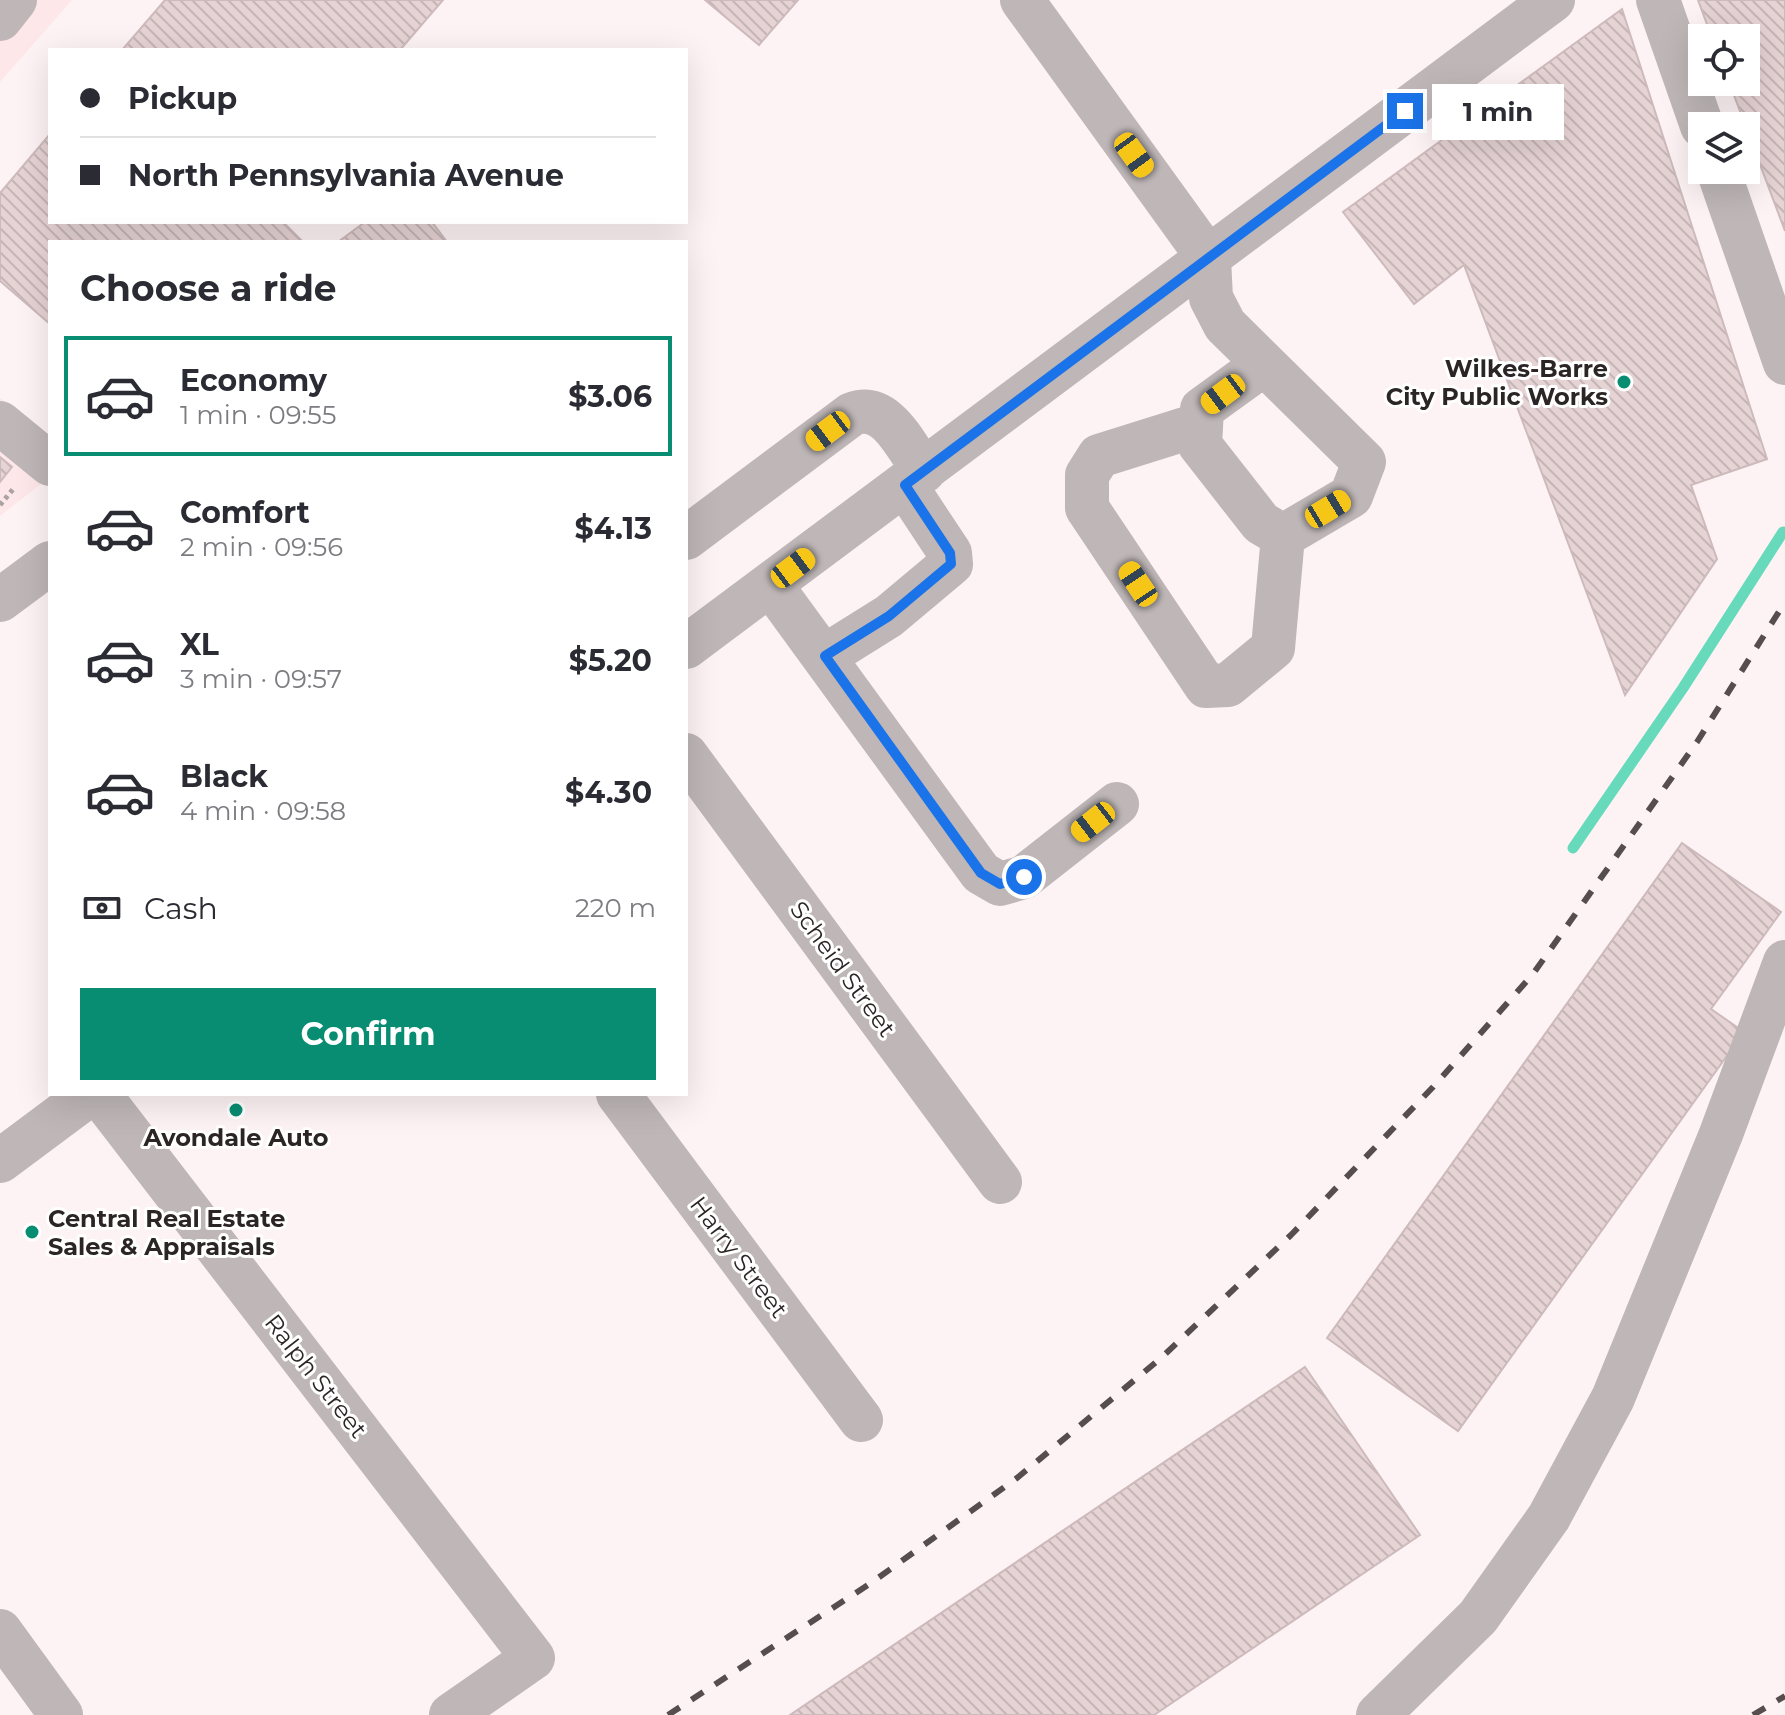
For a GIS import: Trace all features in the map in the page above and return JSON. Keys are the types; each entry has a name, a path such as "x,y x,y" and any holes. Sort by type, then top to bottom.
{"street":[{"path":"0,19 15,0"},
{"path":"1022,0 1209,259 1214,309 1225,325 1364,462 1351,496 1283,536"},
{"path":"688,646 1553,0"},
{"path":"1658,0 1697,112"},
{"path":"1723,184 1785,363"},
{"path":"1264,364 1202,409 1200,445 1261,523 1283,536"},
{"path":"688,537 852,414 866,409 881,412 950,553 951,564 889,616 825,656"},
{"path":"0,423 48,462"},
{"path":"1201,424 1099,456 1087,475 1087,508 1206,686 1228,685 1273,648 1283,536"},
{"path":"0,600 48,564"},
{"path":"771,585 981,873 1000,884 1024,877 1117,804"},
{"name":"Scheid Street","path":"688,758 1000,1182"},
{"path":"1378,1715 1478,1617 1549,1517 1613,1398 1721,1134 1785,962"},
{"path":"0,1161 87,1096"},
{"name":"Ralph Street","path":"101,1096 533,1658 451,1715"},
{"name":"Harry Street","path":"619,1096 861,1420"},
{"path":"0,1631 61,1715"}],"shaded area":[{"path":"0,0 72,0 0,82"},
{"path":"0,398 48,436 48,479 0,516"}],"building":[{"path":"165,0 443,0 402,48 124,48"},
{"path":"705,0 798,0 759,45"},
{"path":"1698,0 1785,0 1785,231 1760,164 1760,112 1740,112 1734,96 1760,96 1760,24 1707,24"},
{"name":"Wilkes-Barre City Public Works","path":"1622,9 1767,459 1691,485 1717,559 1625,695 1464,265 1414,304 1343,212"},
{"path":"48,136 48,224 285,224 301,240 48,240 48,322 0,281 0,193"},
{"path":"362,224 434,224 446,240 341,240"},
{"path":"0,457 12,467 0,482"},
{"path":"1682,843 1781,912 1711,1009 1744,1032 1458,1431 1327,1338"},
{"path":"1305,1367 1420,1535 1154,1715 790,1715"}],"waterway":[{"path":"1573,848 1683,688 1783,532"}],"railway":[{"path":"668,1715 871,1583 1017,1478 1161,1358 1291,1235 1433,1087 1533,974 1697,742 1785,602"},
{"path":"1753,1715 1785,1696"}],"place":[{"name":"Wilkes-Barre City Public Works","path":"1624,382"},
{"name":"Avondale Auto","path":"236,1110"},
{"name":"Central Real Estate Sales & Appraisals","path":"32,1232"}],"route":[{"path":"1024,877 1000,884 981,873 825,656 889,616 951,564 950,553 905,485 1405,111"}]}
